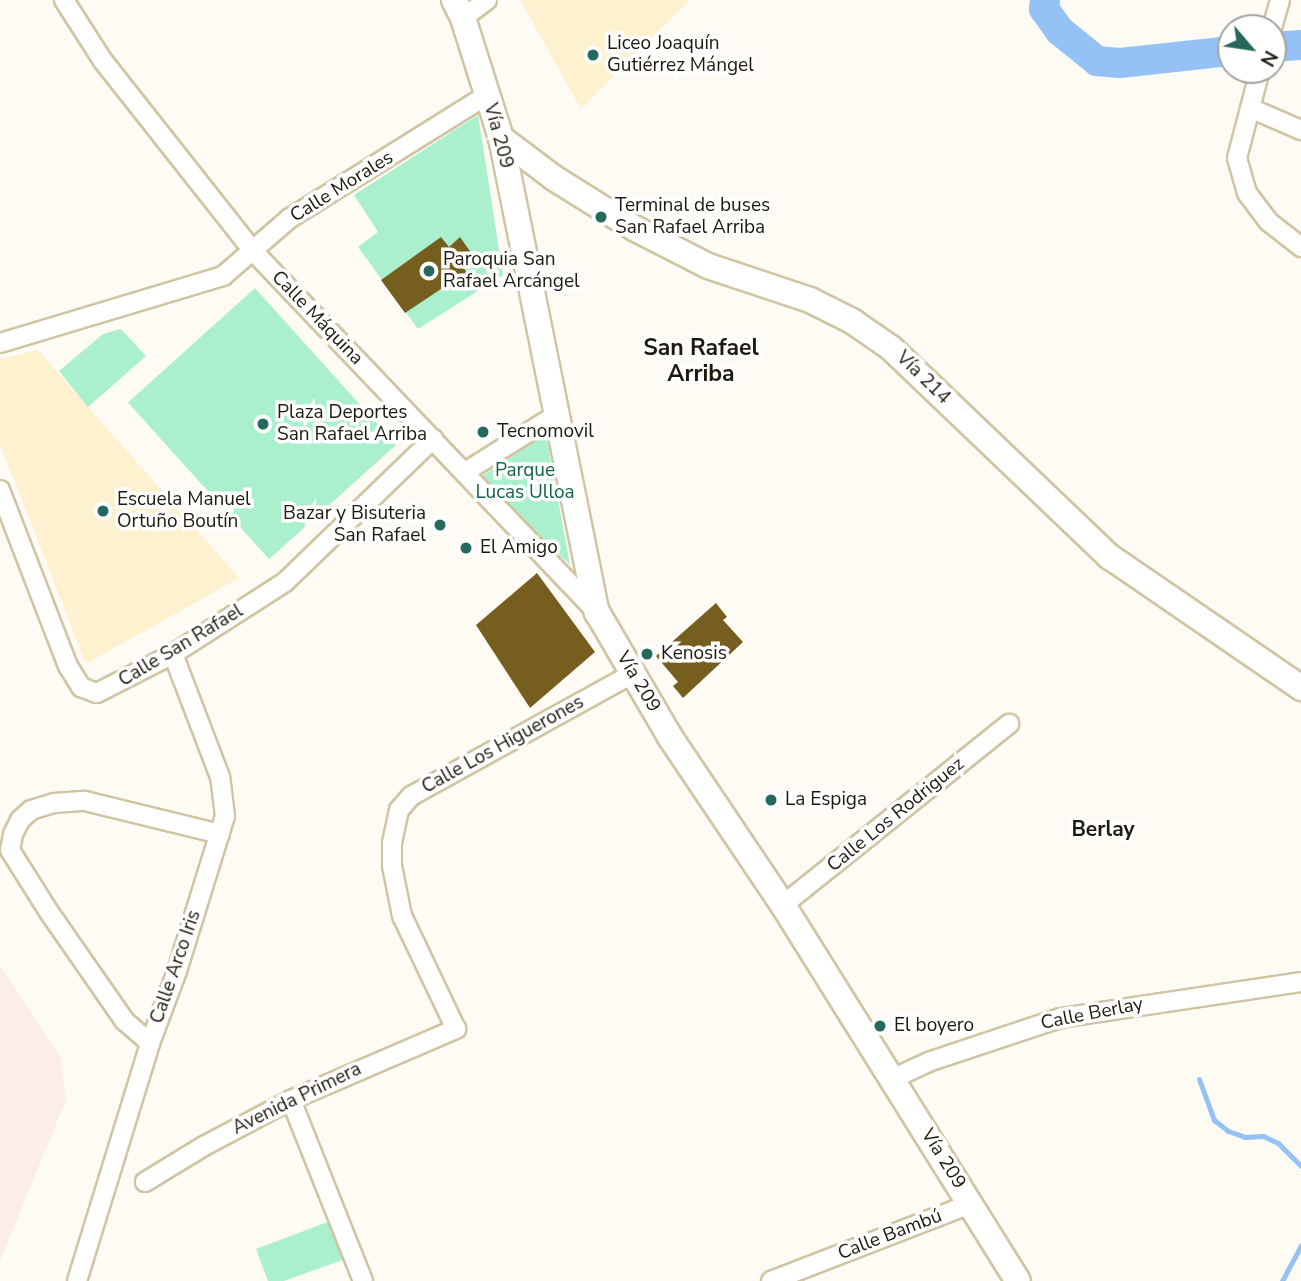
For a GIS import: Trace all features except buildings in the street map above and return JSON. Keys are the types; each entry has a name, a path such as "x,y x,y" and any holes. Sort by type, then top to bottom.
{"main road":[{"name":"Vía 209","path":"458,9 501,138 559,413 597,612 632,674 783,905 1018,1281"},
{"name":"Vía 214","path":"501,138 554,178 634,228 708,266 810,300 862,328 891,348 1110,556 1301,688"},
{"path":"517,215 535,188 554,178"}],"street":[{"name":"Calle Máquina","path":"64,0 103,61 254,252 597,612"},
{"path":"458,9 487,0"},
{"path":"1256,84 1237,158 1247,193 1269,222 1301,247"},
{"name":"Calle Morales","path":"0,343 223,276 254,252 290,218 487,95"},
{"path":"1250,108 1301,130"},
{"path":"465,472 559,413"},
{"name":"Calle San Rafael","path":"0,489 68,666 81,687 88,692 107,690 173,654 285,582 433,439"},
{"name":"Calle Arco Iris","path":"77,1281 150,1043 177,971 225,816 220,777 173,654"},
{"name":"Calle Los Higuerones","path":"456,1029 402,916 392,866 392,843 399,810 420,790 632,674"},
{"name":"Calle Los Rodriguez","path":"783,905 1009,724"},
{"path":"150,1043 124,1020 49,912 10,850 13,834 20,820 31,810 54,803 85,801 220,834"},
{"name":"Calle Berlay","path":"892,1079 928,1062 1060,1018 1301,982"},
{"name":"Avenida Primera","path":"145,1182 204,1146 290,1100 456,1029"},
{"path":"290,1100 363,1281"},
{"name":"Calle Bambú","path":"771,1281 971,1204"}],"shaded area":[{"name":"Liceo Joaquín Gutiérrez Mángel","path":"520,0 689,0 581,109"},
{"name":"Escuela Manuel Ortuño Boutín","path":"38,350 239,578 86,664 0,444 0,359"},
{"path":"0,965 61,1059 66,1100 0,1261"}],"green space":[{"path":"478,115 503,275 418,329 358,247 378,232 354,195"},
{"name":"Plaza Deportes San Rafael Arriba","path":"255,288 396,445 269,559 128,402"},
{"path":"121,329 146,356 88,407 59,371 103,334"},
{"name":"Parque Lucas Ulloa","path":"546,434 570,565 479,478"},
{"path":"333,1220 348,1258 284,1281 268,1281 256,1249"}],"waterway":[{"path":"1045,0 1044,9 1060,31 1097,61 1120,63 1217,53"},
{"path":"1287,46 1301,45"},
{"path":"1199,1079 1214,1120 1228,1131 1245,1137 1263,1136 1278,1143 1301,1166"},
{"path":"1282,1281 1301,1246"}],"place":[{"name":"Liceo Joaquín Gutiérrez Mángel","path":"593,55"},
{"name":"Terminal de buses San Rafael Arriba","path":"601,217"},
{"name":"Paroquia San Rafael Arcángel","path":"429,271"},
{"name":"Plaza Deportes San Rafael Arriba","path":"263,424"},
{"name":"Tecnomovil","path":"483,432"},
{"name":"Escuela Manuel Ortuño Boutín","path":"103,511"},
{"name":"Bazar y Bisuteria San Rafael","path":"440,525"},
{"name":"El Amigo","path":"466,548"},
{"name":"Kenosis","path":"647,654"},
{"name":"La Espiga","path":"771,800"},
{"name":"El boyero","path":"880,1026"}],"district":[{"name":"San Rafael Arriba","path":"701,361"},
{"name":"Berlay","path":"1103,829"}]}
